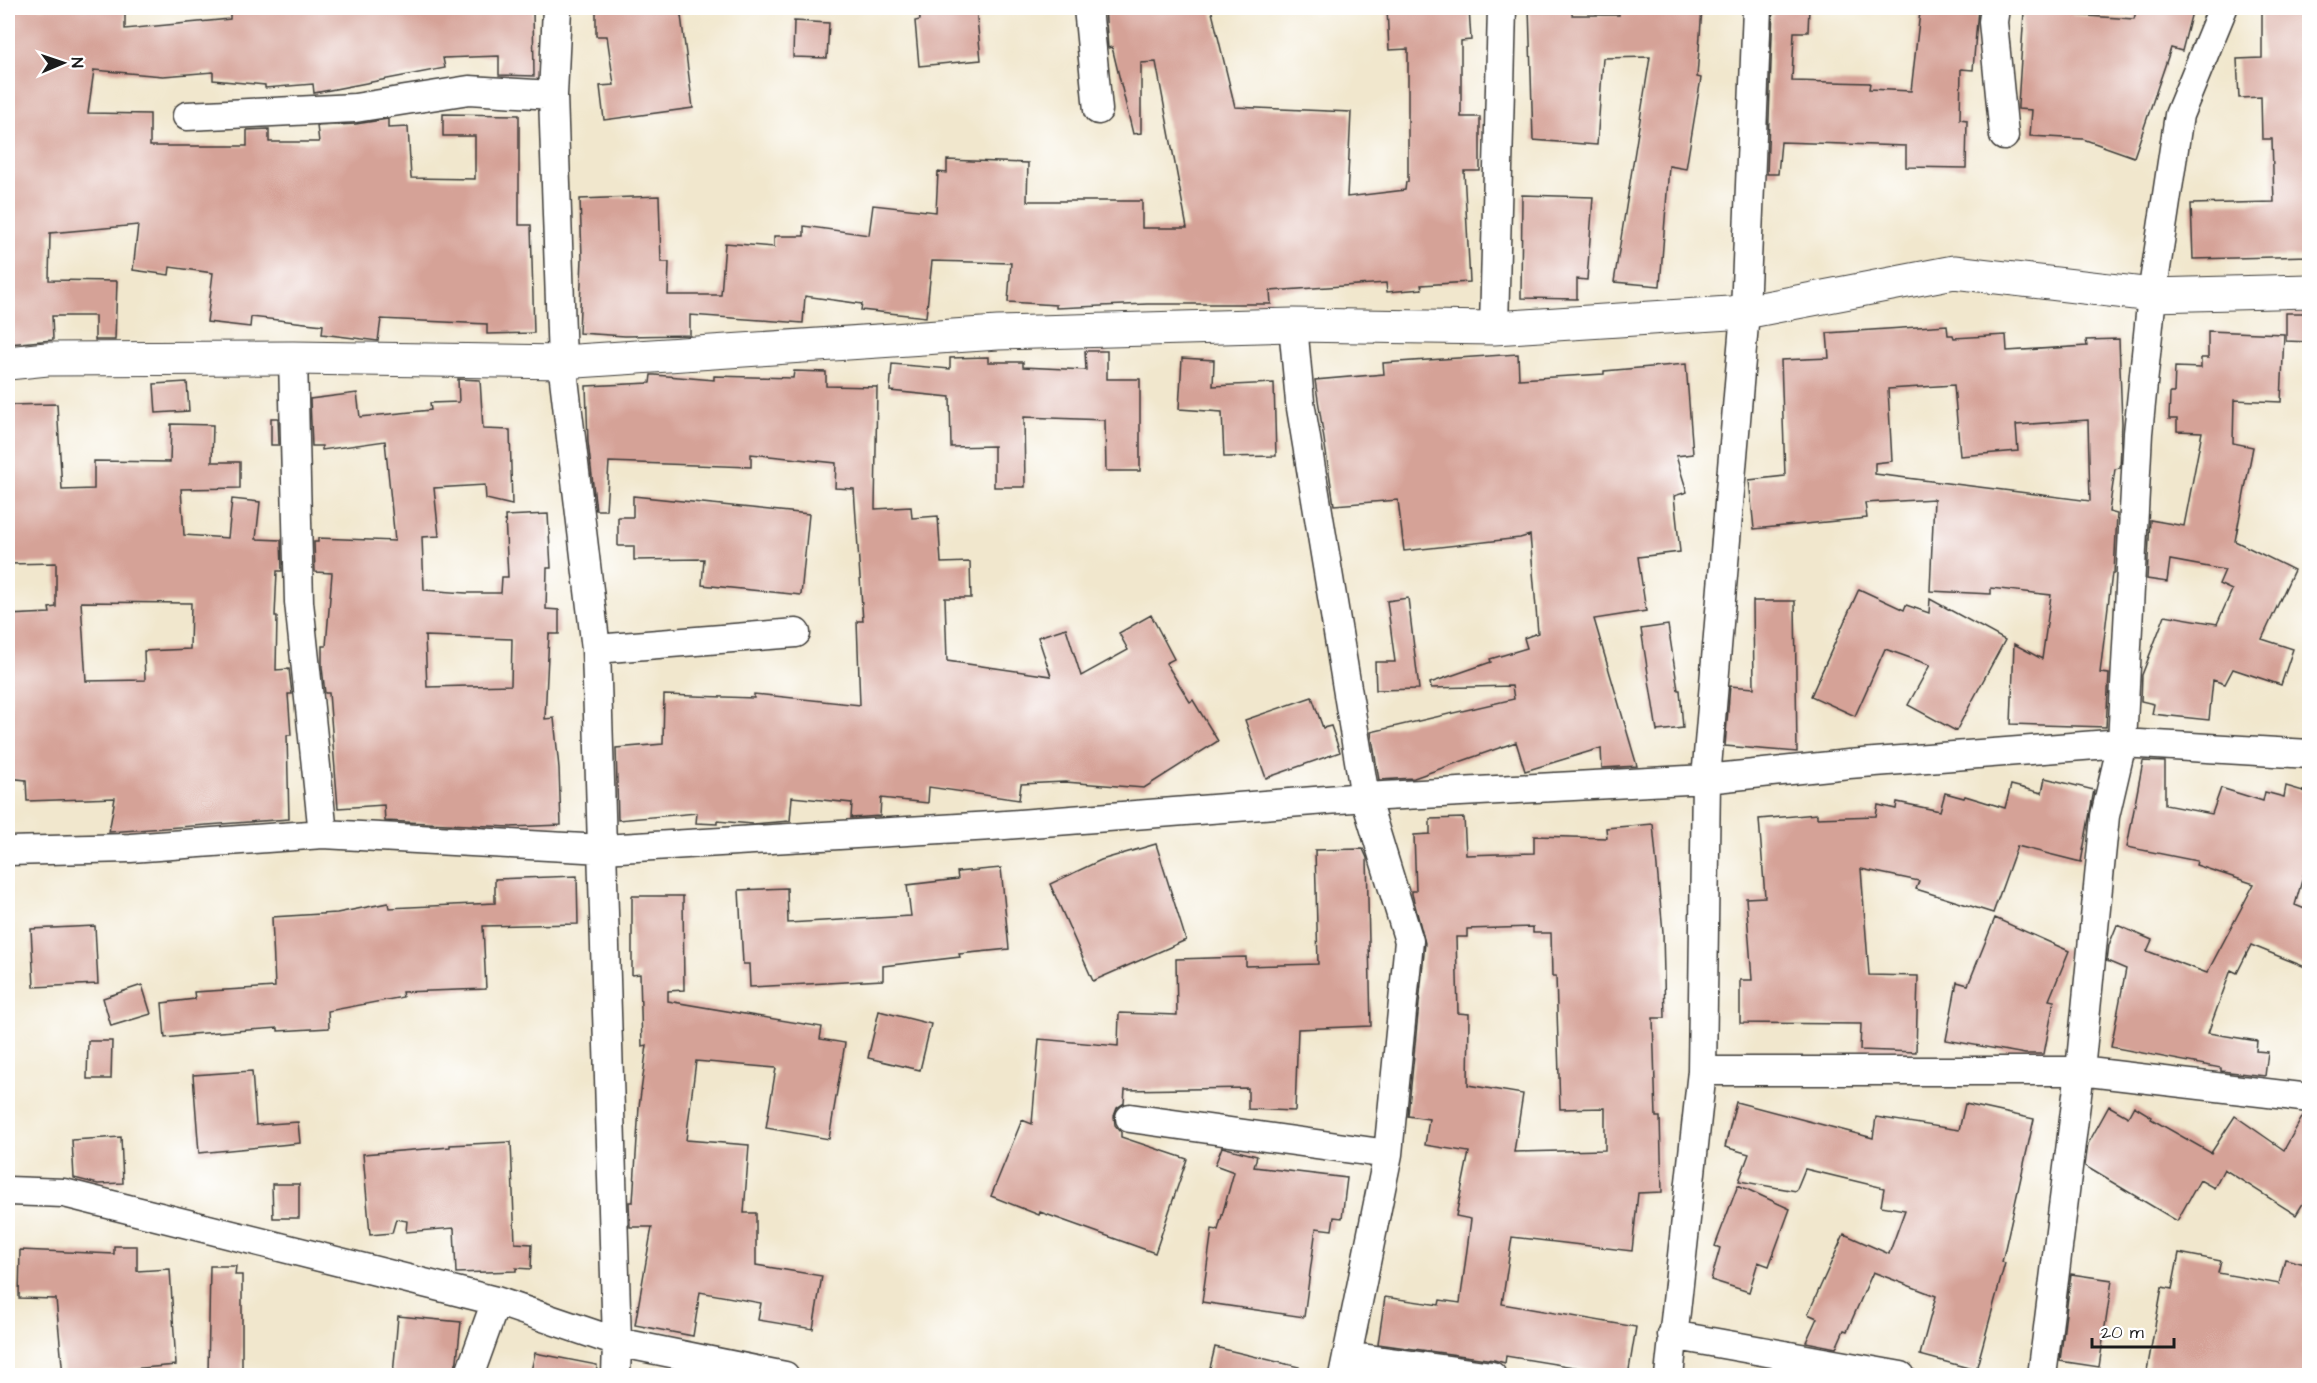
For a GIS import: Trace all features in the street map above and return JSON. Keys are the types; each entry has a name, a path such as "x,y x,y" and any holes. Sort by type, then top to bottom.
{"street":[{"path":"557,8 553,95 562,362 596,649 617,1342 616,1376"},
{"path":"1088,8 1098,110"},
{"path":"1494,328 1502,8"},
{"path":"1669,1376 1702,1071 1706,779 1745,312 1757,8"},
{"path":"1995,8 1993,22 2004,136"},
{"path":"2042,1376 2080,1071 2105,816 2122,742 2138,433 2152,295 2179,114 2223,8"},
{"path":"187,116 355,108 469,90 553,95"},
{"path":"8,363 47,358 293,358 562,362 998,333 1293,326 1494,328 1745,312 1954,272 2152,295 2310,291"},
{"path":"1293,326 1300,402 1365,797 1410,942 1388,1154 1345,1366 1492,1376"},
{"path":"293,358 299,602 323,834"},
{"path":"596,649 796,633"},
{"path":"8,851 130,848 323,834 603,849 993,826 1365,797 1706,779 1849,764 2122,742 2310,754"},
{"path":"1702,1071 2080,1071 2310,1098"},
{"path":"1130,1118 1388,1154"},
{"path":"8,1191 64,1193 496,1301 617,1342 785,1376"},
{"path":"469,1376 496,1301"},
{"path":"1672,1335 1901,1376"}],"building":[{"path":"8,8 125,8 125,29 230,19 230,8 533,8 534,76 499,75 499,56 443,58 445,68 314,93 313,84 265,88 265,85 213,80 213,72 163,76 94,70 88,113 150,114 150,146 247,146 247,130 269,129 269,142 319,142 317,126 356,124 388,119 388,128 408,127 411,178 475,179 475,136 443,136 443,114 519,115 519,225 531,225 534,333 487,334 487,324 381,319 378,341 322,334 323,325 251,317 250,327 207,322 213,273 170,267 169,275 133,270 138,225 50,233 49,280 117,281 115,340 95,340 95,316 52,316 53,340 8,344"},
{"path":"596,8 680,8 693,108 604,120 600,86 614,85 607,36 596,36"},
{"path":"919,8 976,8 981,60 919,66 915,21 920,20"},
{"path":"1105,8 1211,8 1235,107 1351,112 1347,197 1405,190 1406,182 1408,182 1408,49 1389,50 1387,8 1469,8 1471,40 1461,41 1461,117 1480,117 1480,171 1464,171 1470,282 1421,285 1422,289 1387,292 1386,283 1270,291 1271,304 1147,304 1056,308 1056,305 1008,302 1011,263 932,261 926,317 861,310 862,304 805,296 803,323 690,315 690,335 625,336 579,333 582,258 580,199 659,196 661,262 669,262 668,295 721,295 725,243 774,247 774,236 804,236 804,226 869,235 873,205 936,212 938,172 947,173 947,160 1028,163 1027,201 1142,201 1142,228 1187,228 1156,62 1141,63 1141,133 1133,134 1112,47 1108,48"},
{"path":"1529,8 1572,8 1572,15 1619,15 1619,8 1702,8 1697,77 1701,78 1686,169 1669,166 1660,286 1614,282 1650,57 1603,58 1597,145 1533,140"},
{"path":"1773,8 1809,8 1808,32 1794,32 1792,81 1870,83 1869,89 1911,91 1920,12 1931,13 1931,8 1978,8 1973,70 1961,69 1960,119 1967,120 1966,168 1906,167 1906,146 1781,142 1778,174 1767,174"},
{"path":"2046,8 2073,8 2072,15 2134,19 2137,8 2193,8 2182,51 2171,48 2134,157 2083,139 2030,136 2032,110 2018,109 2024,12 2046,13"},
{"path":"2262,8 2310,8 2310,256 2193,259 2191,204 2274,202 2272,139 2262,139 2261,97 2239,98 2237,59 2262,58"},
{"path":"794,21 829,23 827,58 793,57"},
{"path":"1522,195 1593,197 1587,280 1577,279 1577,299 1521,298"},
{"path":"2286,313 2310,313 2310,342 2286,341"},
{"path":"1947,325 1948,335 1953,335 1954,338 2006,335 2007,351 2087,346 2086,340 2119,339 2122,423 2120,468 2115,469 2109,512 2117,514 2114,573 2112,573 2100,673 2109,674 2106,727 2011,724 2014,644 2042,659 2051,595 1991,588 1991,594 1930,591 1934,499 1865,503 1867,518 1754,529 1749,480 1785,476 1781,360 1829,358 1827,333","holes":["1954,385 1960,456 2018,451 2016,425 2088,420 2090,501 1875,474 1875,463 1892,461 1888,389"]},
{"path":"2208,331 2284,334 2281,402 2234,400 2233,443 2253,447 2235,541 2294,570 2262,639 2293,649 2281,685 2233,669 2225,684 2213,680 2209,720 2152,714 2154,704 2141,701 2142,675 2165,615 2217,624 2232,590 2219,584 2225,570 2170,560 2167,582 2147,579 2150,520 2184,526 2202,432 2177,431 2177,419 2169,419 2170,393 2174,393 2175,367 2201,368 2201,358 2208,358"},
{"path":"1085,351 1107,351 1107,379 1140,379 1140,471 1106,471 1105,420 1024,417 1025,487 994,487 994,446 951,447 950,397 890,391 892,364 950,369 950,358 988,357 988,362 1023,362 1023,367 1086,370"},
{"path":"1518,354 1519,379 1604,374 1604,371 1686,364 1693,454 1676,456 1687,492 1674,496 1680,552 1638,557 1646,611 1594,619 1637,766 1602,768 1601,748 1525,771 1516,742 1414,778 1379,780 1371,732 1514,699 1512,686 1431,688 1430,683 1491,662 1490,659 1527,648 1524,638 1538,633 1530,535 1404,551 1398,500 1334,505 1315,380 1384,374 1383,363"},
{"path":"1182,358 1214,360 1213,386 1274,383 1276,456 1224,457 1222,412 1179,409"},
{"path":"794,371 826,372 826,386 877,387 875,509 911,507 912,518 938,516 941,563 970,562 971,598 945,598 947,661 1051,676 1038,637 1066,628 1081,676 1128,650 1119,633 1151,615 1174,659 1166,663 1190,702 1193,700 1218,741 1144,788 1065,782 1021,784 1019,800 929,787 928,803 881,798 880,816 851,818 852,803 792,797 790,821 753,824 717,821 717,824 696,823 697,813 618,820 616,748 663,744 664,695 754,698 754,694 860,705 857,621 863,621 854,489 835,488 836,463 751,454 751,467 609,462 606,510 596,510 588,442 586,386 650,383 651,375 714,380 714,376 793,378"},
{"path":"458,379 480,380 483,429 510,430 512,505 486,499 485,485 434,488 439,536 422,537 424,590 501,593 502,577 508,577 505,516 548,514 551,568 547,568 546,609 559,610 559,634 549,634 545,719 554,718 561,825 510,827 385,821 384,805 338,808 329,693 325,693 322,667 322,646 326,646 332,573 315,572 314,542 318,542 318,538 395,541 385,441 322,450 322,446 312,446 310,399 357,393 360,417 431,410 430,403 459,402","holes":["425,636 512,639 511,685 427,687"]},
{"path":"187,382 189,411 156,413 154,384"},
{"path":"57,404 62,490 94,489 94,461 170,462 171,424 213,425 212,462 240,462 240,488 181,489 184,535 228,538 232,499 260,502 256,539 281,540 282,571 277,571 275,616 277,616 276,670 289,669 292,694 288,694 291,735 287,735 289,819 109,832 115,798 27,801 26,780 8,778 8,733 11,734 8,615 50,613 49,608 56,607 56,563 8,564 8,405","holes":["81,602 191,603 190,649 144,651 145,680 86,681"]},
{"path":"271,418 278,418 279,445 271,445"},
{"path":"633,496 809,514 801,595 702,585 704,559 634,560 634,546 618,546 618,517 633,517"},
{"path":"1859,589 1904,610 1906,605 1929,613 1930,599 2005,640 1956,731 1908,705 1930,665 1885,649 1855,716 1811,696"},
{"path":"1408,598 1419,689 1376,690 1375,662 1395,662 1387,601"},
{"path":"1753,601 1795,601 1797,752 1725,746 1730,686 1754,688"},
{"path":"1668,625 1678,690 1680,690 1683,728 1657,731 1641,629"},
{"path":"1312,697 1323,728 1331,726 1340,752 1266,778 1245,720"},
{"path":"2143,761 2165,762 2165,805 2212,814 2221,788 2263,801 2265,792 2284,797 2286,786 2310,793 2310,852 2295,905 2310,911 2310,969 2251,945 2237,973 2231,970 2208,1033 2257,1041 2256,1051 2268,1052 2265,1076 2221,1071 2221,1068 2111,1047 2126,969 2107,961 2109,945 2117,925 2152,940 2147,951 2207,973 2254,884 2196,865 2197,861 2127,847"},
{"path":"2045,778 2094,790 2081,862 2017,846 1993,913 1916,889 1919,881 1861,869 1869,975 1918,976 1916,1052 1860,1050 1861,1024 1740,1023 1740,980 1752,980 1746,898 1765,897 1759,819 1817,814 1817,818 1876,816 1878,805 1896,809 1897,802 1940,811 1945,793 1964,798 1965,796 2005,808 2011,785 2042,793"},
{"path":"1464,818 1466,855 1534,853 1534,836 1607,838 1606,828 1653,824 1663,932 1665,1018 1653,1018 1656,1117 1660,1117 1662,1192 1638,1193 1632,1251 1512,1237 1502,1304 1636,1327 1628,1376 1506,1356 1505,1363 1378,1344 1385,1297 1439,1305 1440,1300 1460,1303 1471,1219 1456,1216 1469,1152 1425,1145 1429,1119 1408,1116 1425,943 1412,894 1412,891 1416,891 1414,835 1430,834 1430,819","holes":["1533,927 1533,933 1551,933 1552,976 1556,976 1560,1109 1605,1108 1605,1150 1514,1152 1523,1094 1468,1085 1469,1014 1458,1013 1456,937 1467,937 1467,929"]},
{"path":"1156,844 1186,940 1093,981 1050,884 1101,860"},
{"path":"1363,849 1367,858 1371,1026 1298,1029 1295,1111 1248,1109 1248,1088 1125,1090 1124,1103 1117,1108 1114,1116 1115,1125 1121,1132 1121,1137 1187,1159 1155,1253 1040,1212 1039,1215 991,1196 1022,1120 1032,1124 1039,1039 1118,1046 1119,1013 1177,1015 1176,959 1246,957 1246,966 1318,964 1315,850"},
{"path":"1001,868 1009,949 883,966 883,980 750,987 749,964 743,964 739,890 787,888 788,923 911,916 907,885 958,879 957,872"},
{"path":"577,876 578,924 483,926 486,989 402,992 403,997 328,1011 329,1028 278,1031 278,1028 165,1038 162,1003 195,999 194,992 275,987 272,917 337,913 388,903 389,908 495,903 495,879"},
{"path":"632,896 683,896 684,990 668,991 668,1001 822,1027 820,1039 845,1043 829,1139 766,1128 776,1068 696,1061 686,1140 749,1145 744,1213 756,1213 756,1265 822,1276 813,1329 758,1320 761,1303 700,1292 693,1336 635,1325 652,1227 630,1227 629,1202 633,1202 639,1107 647,1045 642,1046 640,974 632,975"},
{"path":"1995,918 2069,951 2049,1000 2054,1001 2044,1054 2025,1054 1946,1040 1957,982 1968,985"},
{"path":"95,926 98,984 34,987 31,929"},
{"path":"142,985 151,1014 111,1026 103,998"},
{"path":"879,1011 931,1024 920,1070 868,1058"},
{"path":"88,1041 112,1041 111,1079 87,1079"},
{"path":"252,1071 256,1125 298,1122 300,1143 199,1153 193,1075"},
{"path":"1736,1102 1873,1138 1876,1117 1959,1130 1965,1104 2034,1119 2002,1262 2005,1263 1976,1370 1920,1355 1936,1296 1873,1272 1847,1331 1844,1330 1836,1348 1806,1342 1817,1318 1808,1314 1844,1234 1889,1254 1905,1210 1881,1206 1884,1188 1805,1169 1796,1191 1739,1181 1749,1154 1725,1147"},
{"path":"2109,1106 2128,1117 2134,1106 2152,1117 2151,1119 2211,1153 2235,1116 2284,1150 2304,1114 2310,1114 2310,1192 2296,1215 2224,1169 2214,1188 2200,1180 2177,1221 2085,1166 2088,1144"},
{"path":"121,1137 123,1183 98,1184 74,1178 72,1140"},
{"path":"511,1142 515,1243 532,1244 531,1269 456,1273 454,1228 406,1232 407,1221 396,1219 392,1233 370,1235 363,1154 450,1147 450,1145"},
{"path":"1222,1147 1257,1156 1254,1167 1347,1178 1342,1218 1334,1217 1332,1230 1316,1228 1304,1317 1202,1302 1212,1229 1218,1230 1234,1172 1215,1165"},
{"path":"272,1184 299,1184 299,1218 273,1218"},
{"path":"1738,1185 1790,1209 1769,1266 1758,1262 1749,1292 1711,1280 1720,1248 1715,1246"},
{"path":"114,1246 137,1246 137,1271 170,1269 176,1365 98,1372 97,1376 63,1376 56,1299 19,1298 20,1250 114,1254"},
{"path":"2179,1253 2221,1261 2218,1273 2279,1284 2285,1259 2309,1265 2304,1286 2310,1287 2310,1376 2146,1376 2162,1287 2172,1289"},
{"path":"210,1266 236,1266 235,1275 242,1275 242,1375 208,1375"},
{"path":"2071,1274 2112,1280 2099,1367 2060,1361"},
{"path":"398,1316 461,1322 453,1376 393,1376"},
{"path":"1215,1347 1299,1367 1298,1376 1208,1376"},
{"path":"535,1353 597,1365 596,1376 530,1376"}]}
